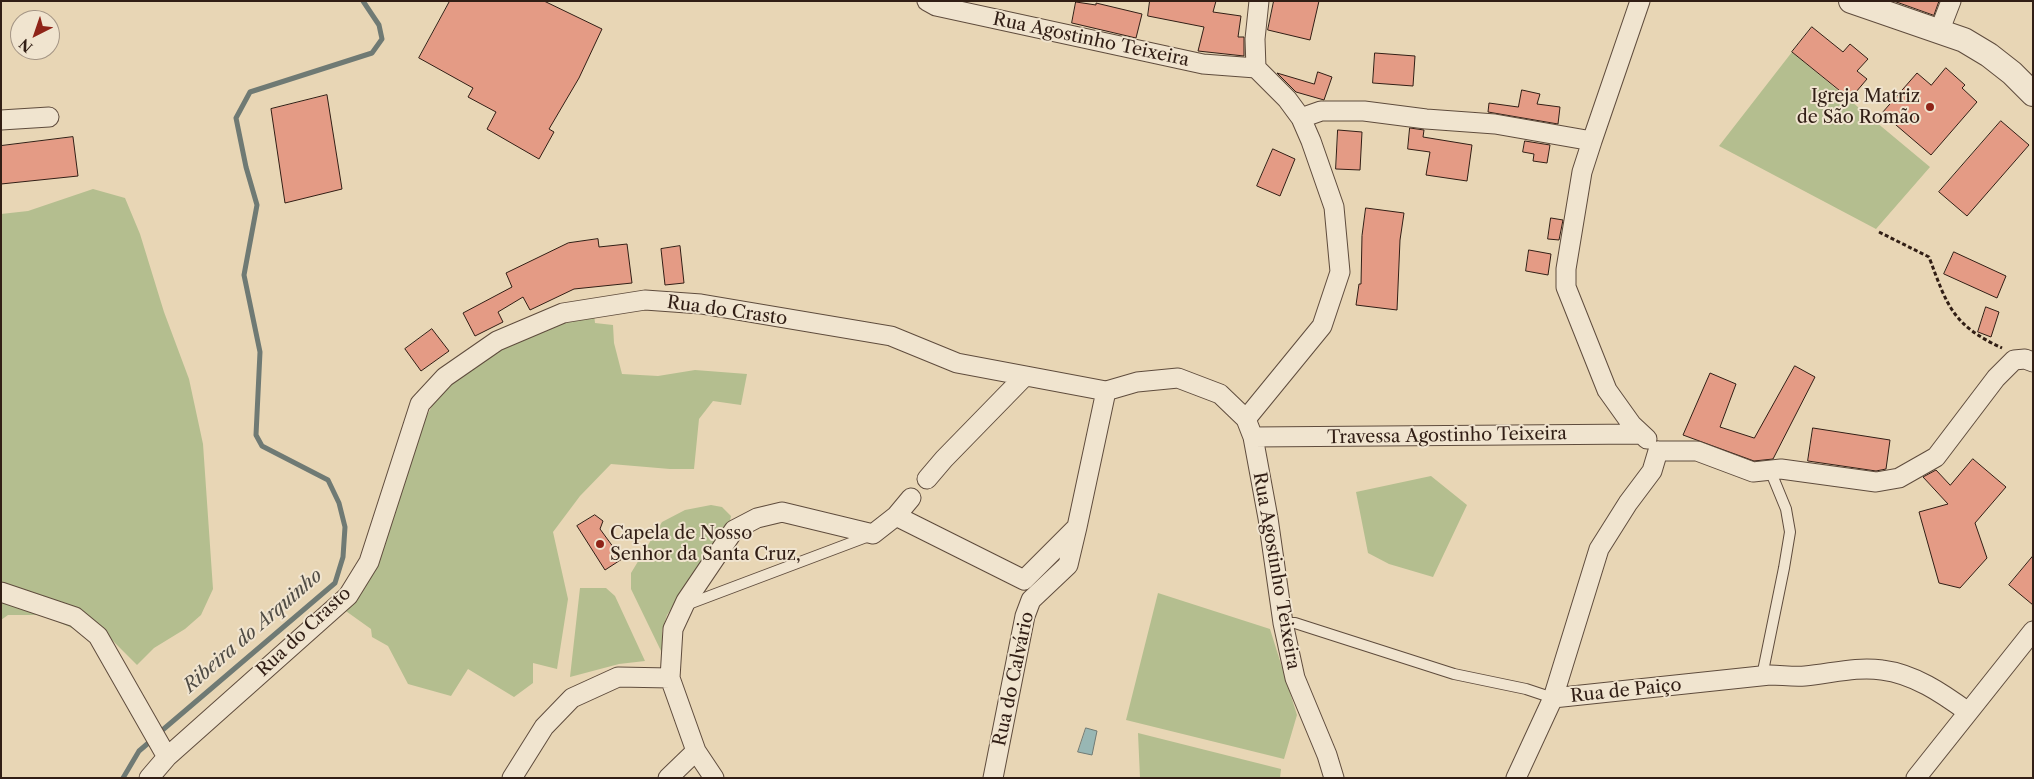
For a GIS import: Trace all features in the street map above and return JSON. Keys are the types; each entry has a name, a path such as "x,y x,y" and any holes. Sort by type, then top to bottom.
{"street":[{"name":"Rua Agostinho Teixeira","path":"927,1 936,6 1202,64 1256,68"},
{"path":"1246,419 1322,326 1340,272 1334,207 1311,140 1301,118 1287,99 1256,68 1255,39 1259,1"},
{"path":"1640,1 1582,172 1566,268 1566,287 1607,390 1632,425 1658,451 1697,452 1753,472 1781,469 1876,482 1899,478 1936,457 1996,378 2014,360 2029,360"},
{"path":"1851,1 1964,40 1989,55 2012,73 2033,94"},
{"path":"1939,32 1951,1"},
{"path":"1301,118 1321,111 1364,111 1426,119 1496,124 1592,141"},
{"path":"1,120 49,117"},
{"name":"Rua do Crasto","path":"149,778 164,752 348,596 369,562 420,404 444,377 497,341 563,313 644,300 701,304 891,336 957,363 1106,391 1137,382 1178,378 1220,394 1246,419"},
{"path":"926,479 1024,377"},
{"name":"Rua do Calvário","path":"993,778 1025,616 1031,600 1068,565 1106,391"},
{"name":"Rua Agostinho Teixeira","path":"1246,419 1253,437 1268,518 1283,623 1295,678 1327,754 1334,778"},
{"name":"Travessa Agostinho Teixeira","path":"1253,437 1641,434"},
{"path":"1516,778 1553,698 1599,550 1628,503 1652,471 1658,451"},
{"path":"714,778 696,751 670,678 673,629 683,606 734,530 757,518 782,512 873,534 896,516 911,498"},
{"path":"896,516 1024,580 1077,527"},
{"path":"1,592 75,618 98,636 164,752"},
{"path":"1916,778 2033,631"},
{"name":"Rua de Paiço","path":"1553,698 1762,676 1803,676 1858,669 1882,670 1917,679 1968,712"},
{"path":"512,778 544,727 572,698 618,677 670,678"},
{"path":"668,778 696,751"}],"lane":[{"path":"1762,676 1790,532 1786,509 1770,470"},
{"path":"683,606 873,534"},
{"name":"Rua de Paiço","path":"1283,623 1295,622 1454,674 1526,689 1553,698"}],"path":[{"path":"1879,232 1930,257 1951,309 1966,328 1995,345 2029,360"}],"green space":[{"path":"1792,52 1930,167 1876,229 1719,146"},
{"path":"93,189 125,198 140,234 164,312 189,379 203,444 213,589 201,615 185,629 154,648 137,665 107,635 81,632 42,615 8,615 1,620 1,214 28,211"},
{"path":"594,314 595,323 613,325 614,343 622,374 658,376 695,370 747,374 741,405 713,401 699,419 694,469 611,464 580,496 553,532 568,599 557,669 533,663 533,683 514,697 468,669 451,696 408,684 388,646 372,637 371,629 343,609 420,428 443,386 492,345"},
{"path":"1431,476 1467,505 1433,577 1389,564 1368,553 1356,492"},
{"path":"711,505 722,507 731,516 730,521 667,615 662,631 662,653 631,589 631,573 662,522 685,510"},
{"path":"580,588 606,588 615,596 645,661 619,664 570,677"},
{"path":"1158,593 1270,629 1297,715 1284,759 1126,720"},
{"path":"1138,733 1281,769 1280,778 1140,778"}],"water":[{"path":"1086,728 1097,731 1092,755 1078,752"}],"building":[{"path":"450,1 544,1 602,29 579,78 549,129 554,132 539,159 487,129 496,112 468,97 473,88 419,58"},
{"path":"1150,1 1216,1 1213,12 1241,16 1238,37 1244,37 1244,56 1198,51 1204,27 1148,16"},
{"path":"1274,1 1319,1 1310,40 1268,30"},
{"path":"1894,1 1939,1 1934,15"},
{"path":"1076,2 1096,5 1096,3 1142,14 1136,38 1072,23"},
{"path":"1812,27 1843,52 1850,44 1868,59 1857,71 1867,79 1850,99 1792,52"},
{"path":"1375,53 1415,56 1413,86 1373,83"},
{"name":"Igreja Matriz de São Romão","path":"1946,68 1965,85 1962,88 1977,102 1931,155 1882,113 1917,73 1931,85"},
{"path":"1318,72 1332,77 1324,100 1296,92 1277,73 1314,84"},
{"path":"1522,90 1540,94 1537,104 1560,107 1558,124 1488,112 1489,103 1518,107"},
{"path":"327,95 342,189 285,203 271,109"},
{"path":"2001,121 2029,145 1967,216 1939,192"},
{"path":"1410,128 1424,130 1423,137 1472,145 1467,181 1426,175 1430,152 1408,149"},
{"path":"1338,130 1362,132 1360,170 1336,169"},
{"path":"73,137 78,176 1,184 1,146"},
{"path":"1525,141 1550,145 1547,163 1533,161 1534,154 1523,152"},
{"path":"1273,149 1295,159 1280,196 1257,186"},
{"path":"1366,208 1404,213 1400,240 1397,310 1356,305 1359,284 1361,284 1362,236"},
{"path":"1551,218 1563,220 1559,240 1548,239"},
{"path":"598,239 599,247 627,244 632,283 574,289 530,310 523,297 498,312 503,322 475,336 463,313 512,287 506,273 568,243"},
{"path":"680,246 684,283 665,285 661,249"},
{"path":"1529,250 1551,254 1548,275 1526,271"},
{"path":"1954,252 2006,276 1997,298 1944,274"},
{"path":"1986,307 1999,312 1991,337 1978,332"},
{"path":"432,329 449,351 421,371 405,349"},
{"path":"1795,366 1815,377 1773,459 1754,461 1683,435 1710,373 1736,384 1720,427 1754,438"},
{"path":"1813,428 1890,440 1886,469 1876,471 1808,461"},
{"path":"1973,459 2006,487 1975,523 1987,558 1960,588 1939,583 1919,512 1948,504 1923,477 1936,470 1950,485"},
{"name":"Capela de Nosso Senhor da Santa Cruz,","path":"595,515 603,521 600,529 622,559 605,570 577,526"},
{"path":"2033,556 2033,605 2009,585"}],"waterway":[{"name":"Ribeira do Arquinho","path":"159,733 335,583 343,557 345,527 339,503 328,480 262,446 256,435 260,352 244,275 257,205 246,167 236,118 250,92 372,53 382,39 379,25 363,1"},
{"name":"Ribeira do Arquinho","path":"123,778 139,751 153,739"}],"place":[{"name":"Igreja Matriz de São Romão","path":"1930,107"},
{"name":"Capela de Nosso Senhor da Santa Cruz,","path":"600,544"}]}
